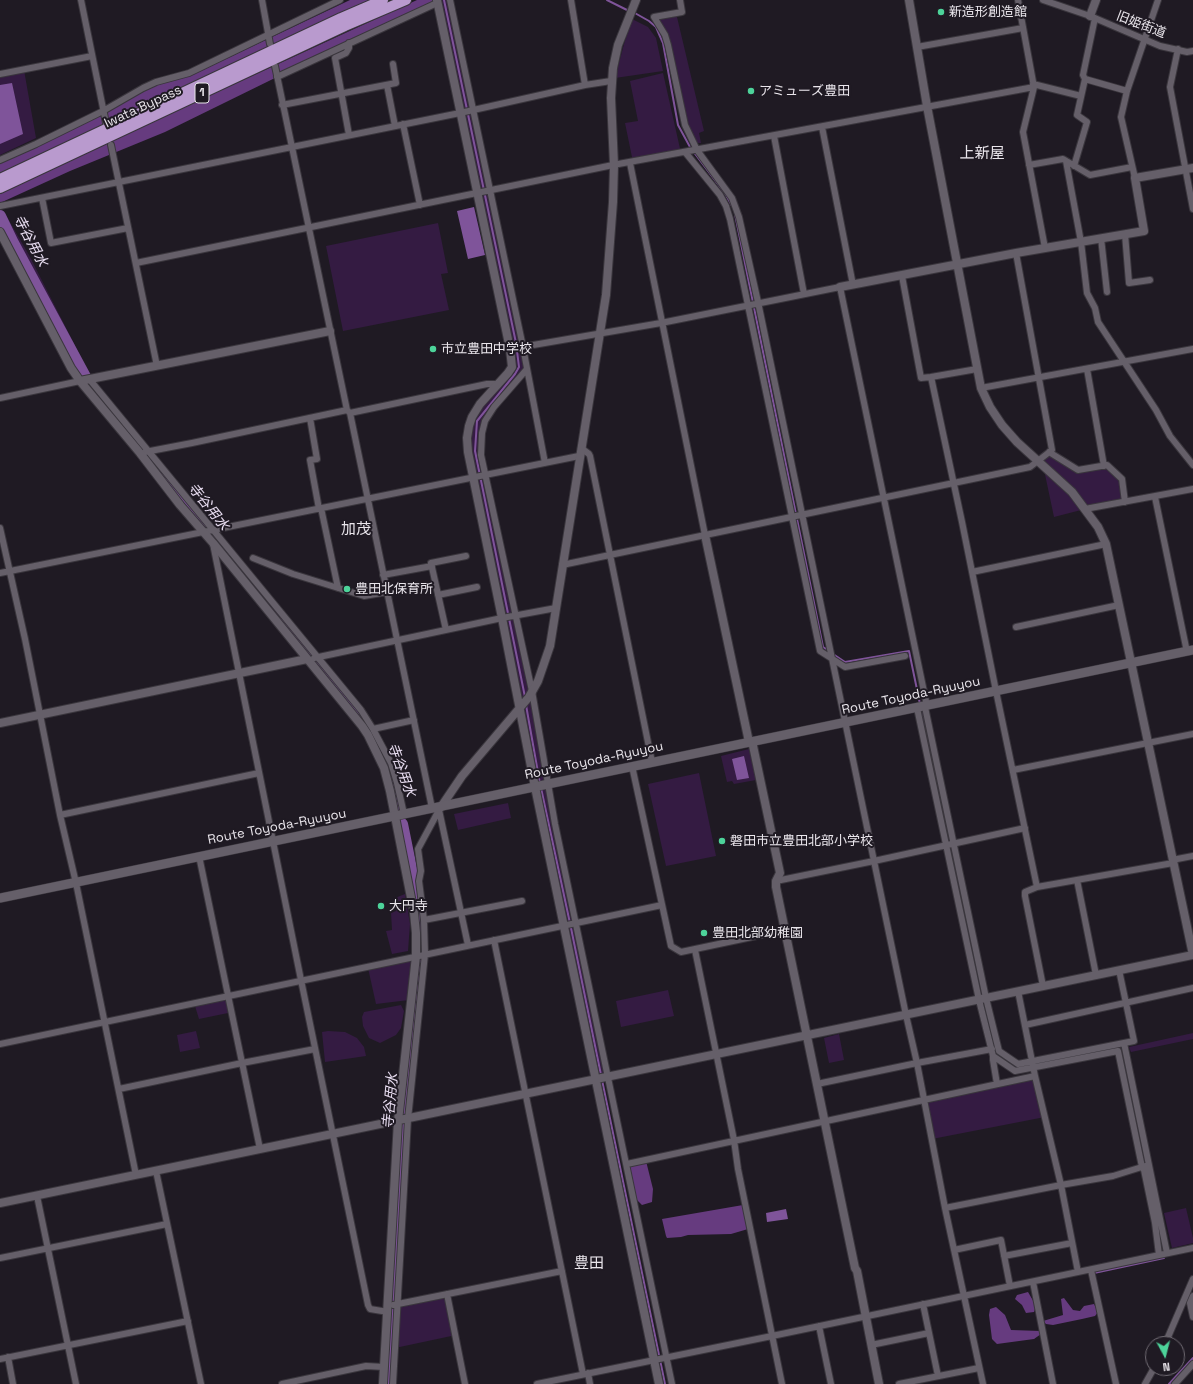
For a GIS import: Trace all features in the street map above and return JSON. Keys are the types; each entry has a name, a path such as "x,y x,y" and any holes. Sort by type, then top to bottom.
{"highway":[{"name":"Iwata Bypass","path":"0,179 334,21 383,0"},
{"name":"Iwata Bypass","path":"0,188 345,26 406,0"}],"main road":[{"name":"Route Toyoda-Ryuyou","path":"0,898 1190,651"}],"street":[{"path":"81,0 106,123"},
{"path":"262,0 270,44"},
{"path":"0,160 103,111 143,88 156,82 189,73 340,0"},
{"path":"450,0 523,347 545,463"},
{"path":"571,0 584,85"},
{"path":"383,1384 392,1306 403,1120 424,920 419,881 421,871 418,849 438,808 462,776 519,710 532,691 544,665 550,646 606,295 611,235 614,165 611,81 618,45 636,0"},
{"path":"680,0 682,12 654,17 665,35 685,125 697,150 726,188 736,206 758,302 917,1063 945,1208 983,1384"},
{"path":"0,1203 1193,955 1106,544 1098,526 1072,492 1017,442 1002,425 990,407 981,388 927,106 909,0"},
{"path":"1018,0 1033,85 1023,132 1045,248"},
{"name":"旧姫街道","path":"1043,0 1093,17 1143,40 1160,46 1190,51"},
{"path":"1074,166 1087,122 1077,115 1085,80 1083,75 1096,0"},
{"path":"510,349 661,323 758,302 902,276 1016,253 1144,231 1135,178 1121,117 1127,91 1143,40 1158,0"},
{"path":"276,77 437,2 510,349 512,367 480,404 469,426 467,438 473,477 519,710 542,785 576,922 672,1384"},
{"path":"917,47 1023,28"},
{"path":"349,44 349,48 346,53 335,58 349,135"},
{"path":"1178,49 1170,87 1190,169 1193,209"},
{"path":"0,74 92,56"},
{"path":"282,105 396,83 393,64"},
{"path":"275,66 276,77 308,228 414,720 438,808 468,945"},
{"path":"1085,80 1127,91"},
{"path":"0,206 460,113 584,85 611,81"},
{"path":"387,85 395,126"},
{"path":"136,263 614,165 822,127 1033,85 1081,96"},
{"path":"403,124 420,205"},
{"path":"822,127 853,285"},
{"path":"774,136 804,294"},
{"path":"111,145 156,366"},
{"path":"685,152 720,195 726,206 730,219 820,650 845,667 905,656"},
{"path":"1029,165 1063,158 1090,175 1132,168"},
{"path":"1066,160 1081,242 1087,294 1095,308 1098,322 1156,410 1170,436 1193,465"},
{"path":"630,163 661,323 705,535 780,873 776,881 776,887 806,1036 855,1268 857,1271 879,1384"},
{"path":"1135,178 1190,169"},
{"path":"42,198 51,243 128,228"},
{"path":"0,232 71,368 86,380 144,452 213,531 312,658 368,735 384,768 400,815"},
{"path":"1125,234 1129,283 1150,280"},
{"path":"1101,238 1107,292"},
{"path":"562,565 1030,467 1052,450 1016,253"},
{"path":"902,276 921,378 977,369"},
{"path":"840,287 884,498 946,845 982,999 999,1051 1018,1064 1134,1041 1119,970"},
{"path":"0,398 330,330"},
{"path":"981,388 1193,349"},
{"path":"527,369 494,407 485,421 482,433 482,455 532,691 542,785 563,925 659,1384"},
{"path":"1087,369 1104,466"},
{"path":"931,377 1037,888"},
{"path":"144,452 487,384 500,382 511,388"},
{"path":"310,418 316,459 310,460 338,588"},
{"path":"144,452 180,505 312,658 361,710 373,729 391,763 397,783 400,815 421,955"},
{"path":"0,573 545,463 580,452 589,454 652,762"},
{"path":"1049,452 1078,470 1107,465 1122,479 1125,502"},
{"path":"1085,509 1193,490"},
{"path":"1155,497 1190,651"},
{"path":"0,528 25,639 39,715 76,883 136,1175"},
{"path":"213,543 223,599 236,654 238,674 368,1305 370,1308 392,1306 562,1270"},
{"path":"972,572 1106,544"},
{"path":"446,630 431,563 466,556"},
{"path":"253,558 293,574 364,596 387,592"},
{"path":"383,575 432,566"},
{"path":"438,595 477,587"},
{"path":"1016,627 1119,605"},
{"path":"0,723 556,608"},
{"path":"922,707 954,844 992,1049 997,1084"},
{"path":"373,729 414,720"},
{"path":"1013,770 1193,734"},
{"path":"632,766 671,946 682,952 785,930"},
{"path":"60,815 259,773"},
{"path":"776,881 1025,828"},
{"path":"200,856 260,1149"},
{"path":"1043,986 1025,892 1037,888 1173,862 1193,856"},
{"path":"1077,880 1096,975"},
{"path":"424,920 522,901"},
{"path":"0,1044 662,905"},
{"path":"494,940 562,1270 586,1374 590,1384"},
{"path":"695,950 782,1384"},
{"path":"1025,1025 1193,988"},
{"path":"1018,991 1078,1272"},
{"path":"1124,1043 1168,1254"},
{"path":"119,1089 315,1049"},
{"path":"817,1084 992,1049"},
{"path":"993,1056 1015,1071 1118,1051 1155,1223 1159,1255"},
{"path":"627,1164 1035,1076"},
{"path":"945,1208 1113,1176 1149,1166"},
{"path":"156,1171 201,1384"},
{"path":"37,1196 76,1384"},
{"path":"0,1258 167,1224"},
{"path":"954,1250 1001,1240 1010,1286"},
{"path":"1004,1256 1072,1243"},
{"path":"537,1384 1193,1248"},
{"path":"1091,1270 1116,1384"},
{"path":"1168,1336 1193,1278"},
{"path":"1033,1282 1053,1384"},
{"path":"446,1294 465,1384"},
{"path":"1193,1296 1190,1303 1193,1317"},
{"path":"923,1304 938,1376"},
{"path":"392,1306 393,1384"},
{"path":"0,1359 188,1321"},
{"path":"819,1326 831,1384"},
{"path":"871,1345 929,1333"},
{"path":"8,1357 13,1384"},
{"path":"1175,1384 1193,1364"},
{"path":"282,1384 366,1366 384,1367"},
{"path":"899,1384 979,1368"}],"shaded area":[{"path":"350,0 369,0 0,173 0,159 143,88 198,72"},
{"path":"417,0 434,0 434,5 277,77 165,132 70,171 0,203 0,194"},
{"path":"437,0 450,0 527,369 491,412 482,433 481,455 608,1077 595,1080 469,458 469,426 512,367"},
{"path":"657,16 677,17 704,131 699,133 701,143 694,143 684,123 666,39"},
{"path":"632,19 648,27 656,38 663,71 615,78 624,44"},
{"path":"24,70 36,138 0,155 0,74"},
{"path":"663,73 681,153 633,162 625,123 638,121 630,81"},
{"path":"12,83 23,134 0,144 0,85"},
{"path":"474,207 485,255 468,259 457,211"},
{"path":"4,212 29,255 92,379 368,721 388,757 404,814 422,917 424,945 397,1308 447,1294 456,1335 395,1348 393,1384 383,1384 398,1121 416,956 404,860 378,756 358,722 80,382 0,232 0,214"},
{"path":"438,223 448,273 441,274 449,310 343,331 326,246"},
{"path":"1049,452 1080,473 1104,466 1122,479 1125,502 1085,509 1054,517 1043,465 1038,460"},
{"path":"749,749 756,780 734,784 732,781 727,782 721,756"},
{"path":"744,756 749,778 737,780 732,759"},
{"path":"699,773 716,856 666,866 648,784"},
{"path":"508,803 511,818 458,830 454,814"},
{"path":"405,894 410,924 408,951 392,954 386,931 392,930 391,913 396,911 395,898"},
{"path":"414,959 409,1000 376,1004 368,968"},
{"path":"668,990 674,1016 621,1027 616,1001"},
{"path":"226,1000 228,1013 199,1019 195,1006"},
{"path":"401,1005 404,1011 401,1028 396,1035 380,1043 369,1038 363,1026 362,1017 364,1012"},
{"path":"196,1031 200,1048 180,1052 177,1035"},
{"path":"322,1032 345,1032 357,1038 364,1047 366,1056 325,1062"},
{"path":"1193,1033 1193,1039 1131,1052 1129,1047"},
{"path":"839,1034 844,1060 829,1063 824,1038"},
{"path":"1035,1076 1045,1117 932,1139 925,1102"},
{"path":"646,1161 653,1189 652,1202 642,1205 633,1196 627,1168 632,1163"},
{"path":"743,1205 748,1229 731,1234 688,1235 667,1238 666,1236 662,1219"},
{"path":"1186,1208 1193,1243 1172,1248 1164,1213"},
{"path":"786,1209 788,1219 767,1222 766,1213"},
{"path":"1028,1292 1035,1304 1035,1309 1034,1312 1026,1313 1022,1305 1015,1299 1017,1295"},
{"path":"1064,1298 1073,1310 1080,1311 1084,1306 1094,1304 1098,1312 1095,1316 1082,1319 1053,1325 1046,1324 1043,1321 1063,1315 1061,1299"},
{"path":"996,1307 1005,1315 1011,1330 1041,1331 1041,1334 1034,1339 997,1344 992,1339 989,1315 990,1309"}],"waterway":[{"path":"444,0 516,343 519,367 477,421 475,451 525,697"},
{"path":"607,0 629,11"},
{"path":"633,12 649,21 656,27 663,43 678,125 690,147 726,195 732,206"},
{"path":"735,214 823,647 828,650"},
{"name":"寺谷用水","path":"0,216 89,384 236,565"},
{"name":"寺谷用水","path":"283,622 369,730 384,760 393,785 399,809"},
{"path":"833,654 845,662 909,651 920,704"},
{"path":"526,705 540,784"},
{"path":"921,708 964,916"},
{"path":"541,788 601,1075"},
{"name":"寺谷用水","path":"389,1384 392,1308 405,1112 422,940 417,898 402,824"},
{"path":"982,1000 997,1055"},
{"path":"1116,1049 1120,1048 1145,1164"},
{"path":"1001,1058 1017,1068"},
{"path":"602,1080 665,1384"},
{"path":"1094,1273 1164,1258 1160,1237"},
{"path":"1169,1384 1193,1358"}],"place":[{"name":"新造形創造館","path":"941,12"},
{"name":"アミューズ豊田","path":"751,91"},
{"name":"市立豊田中学校","path":"433,349"},
{"name":"豊田北保育所","path":"347,589"},
{"name":"磐田市立豊田北部小学校","path":"722,841"},
{"name":"大円寺","path":"381,906"},
{"name":"豊田北部幼稚園","path":"704,933"}],"district":[{"name":"上新屋","path":"982,154"},
{"name":"加茂","path":"356,530"},
{"name":"豊田","path":"589,1264"}]}
